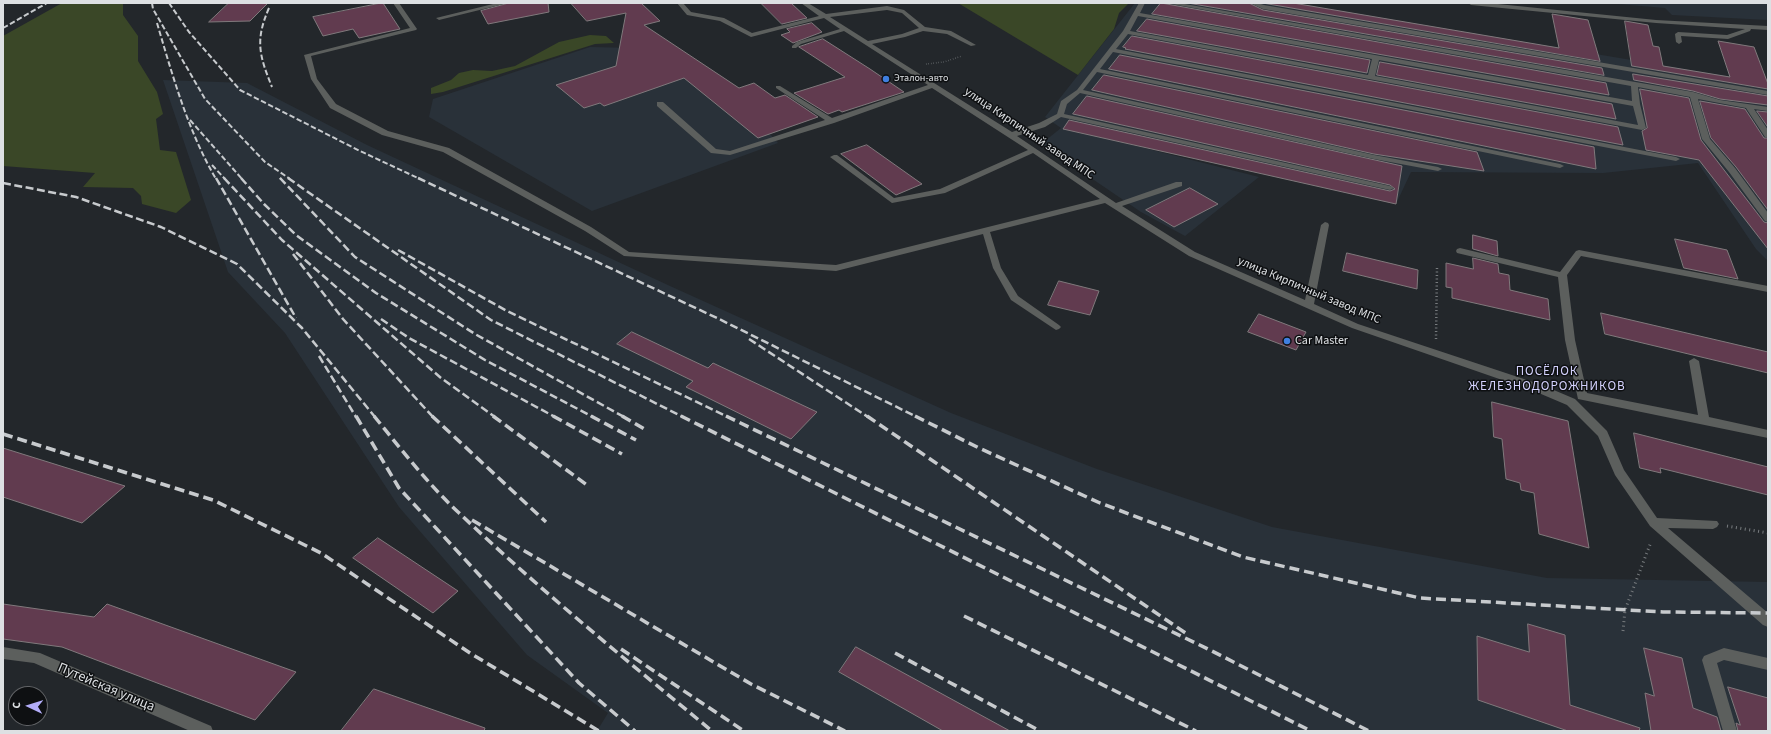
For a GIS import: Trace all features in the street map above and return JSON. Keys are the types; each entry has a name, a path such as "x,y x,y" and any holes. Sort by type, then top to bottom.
{"street":[{"path":"396,3 414,29 307,55 314,79 333,106 385,133 446,150 588,229 628,254 836,268 1106,200"},
{"path":"439,18 505,3"},
{"path":"680,3 689,14 722,19 751,35 825,16 887,8 904,12 923,29"},
{"name":"улица Кирпичный завод МПС","path":"804,3 1034,150 1114,206 1192,254 1355,326 1538,388 1571,402 1603,434 1619,472 1654,522 1758,614 1768,621"},
{"path":"1060,115 1064,103 1079,91 1126,32 1142,3"},
{"path":"1170,3 1693,94 1720,102 1768,109"},
{"path":"1254,3 1263,7 1768,93"},
{"path":"1471,3 1624,18 1768,28"},
{"path":"1135,14 1636,104"},
{"path":"1679,42 1678,34 1728,36 1756,28"},
{"path":"866,43 903,36 923,29 949,32 972,45"},
{"path":"794,46 799,43 845,30"},
{"path":"1126,32 1642,128 1636,104 1634,84"},
{"path":"1112,50 1676,159"},
{"path":"1371,77 1376,57"},
{"path":"1096,70 1560,166"},
{"path":"1674,77 1679,92"},
{"path":"660,104 714,151 730,153 831,121 934,85"},
{"path":"778,88 831,121"},
{"path":"1079,91 1374,158 1438,169"},
{"path":"1693,94 1706,139 1732,170 1768,219"},
{"path":"1748,106 1768,135"},
{"path":"1010,135 1042,125 1060,115 1390,188"},
{"path":"834,157 892,201 942,191 1034,150"},
{"path":"1114,206 1179,184"},
{"path":"1309,305 1325,225"},
{"path":"986,231 997,268 1014,298 1056,327"},
{"path":"1460,251 1562,275"},
{"path":"1582,396 1570,340 1562,275 1578,253 1768,289"},
{"path":"1694,361 1704,420"},
{"path":"1571,402 1582,396 1768,434"},
{"path":"1654,522 1713,524"},
{"name":"Путейская улица","path":"3,653 35,657 206,731"},
{"path":"1730,731 1709,660 1724,654 1768,664"}],"path":[{"path":"908,69 944,62 968,54 972,45"},
{"path":"1436,353 1437,268"},
{"path":"1623,631 1625,610 1653,537 1654,522"},
{"path":"1713,524 1768,533"}],"shaded area":[{"path":"1135,3 1293,3 1768,83 1768,261 1756,249 1698,163 1603,173 1411,172 1396,204 1097,136 1259,177 1185,236 1141,212 1041,144 1061,128 1045,117"},
{"path":"1606,3 1768,3 1768,20 1672,15 1665,8"},
{"path":"590,47 634,48 727,83 783,129 770,134 778,143 592,211 429,117 433,99"},
{"path":"163,80 247,83 367,145 670,286 951,413 1097,469 1272,527 1547,578 1768,582 1768,731 597,731 608,713 527,655 399,507 285,333 228,272"}],"green space":[{"path":"62,3 123,3 123,15 138,36 138,61 157,92 163,114 156,119 160,150 176,152 191,200 176,213 142,204 141,196 133,188 83,187 95,173 3,166 3,36"},
{"path":"958,3 1129,3 1119,13 1114,29 1078,75"},
{"path":"590,35 606,36 614,43 595,44 443,92 431,94 431,88 451,80 459,73 473,70 492,71 515,66 559,42"}],"building":[{"path":"229,3 268,3 250,21 209,22"},
{"path":"383,3 400,29 359,38 353,29 323,36 313,17"},
{"path":"509,3 548,3 549,12 488,24 481,11"},
{"path":"571,3 641,3 660,21 644,25 739,88 754,83 775,98 785,95 818,117 758,138 684,78 604,106 600,103 584,108 556,85 616,66 626,13 587,21"},
{"path":"761,3 791,3 807,18 782,24"},
{"path":"1161,3 1606,83 1609,95 1152,14"},
{"path":"1188,3 1249,3 1263,10 1602,68 1604,75"},
{"path":"1263,3 1293,3 1559,48 1552,14 1588,20 1600,61"},
{"path":"1147,19 1370,60 1367,73 1137,31"},
{"path":"1625,21 1648,25 1653,46 1659,47 1663,66 1730,77 1718,41 1754,47 1768,84 1768,89 1632,66"},
{"path":"812,23 822,32 793,43 781,35 790,32 787,29"},
{"path":"1132,36 1618,127 1623,145 1125,49 1126,48 1123,47"},
{"path":"823,39 904,92 842,112 839,110 828,114 794,93 845,77 799,47"},
{"path":"1120,55 1594,147 1596,169 1109,69"},
{"path":"1380,62 1612,104 1616,119 1377,75"},
{"path":"1633,74 1768,96 1768,105 1720,99 1693,91 1634,80"},
{"path":"1104,75 1477,152 1484,171 1374,154 1092,90"},
{"path":"1640,89 1689,98 1701,140 1764,222 1768,223 1768,249 1699,160 1646,150 1642,131 1647,128"},
{"path":"1087,96 1402,166 1396,204 1063,129 1069,120 1390,191 1395,189 1390,185 1073,114"},
{"path":"1700,101 1745,109 1764,138 1768,138 1768,210 1736,167 1711,138"},
{"path":"1757,111 1768,112 1768,127"},
{"path":"867,145 922,184 896,195 841,154"},
{"path":"1190,188 1218,204 1174,227 1146,210"},
{"path":"1473,235 1497,241 1498,256 1473,249"},
{"path":"1675,239 1727,250 1738,279 1684,268"},
{"path":"1347,253 1418,270 1417,289 1343,271"},
{"path":"1473,258 1498,264 1499,273 1509,275 1510,290 1548,299 1550,320 1452,298 1452,288 1446,287 1446,263 1473,269"},
{"path":"1059,281 1099,291 1090,315 1048,305"},
{"path":"1601,313 1768,352 1768,373 1605,334"},
{"name":"Car Master","path":"1259,314 1306,332 1296,350 1248,332"},
{"path":"632,332 708,368 713,363 817,412 791,439 686,387 693,381 617,344"},
{"path":"1492,402 1568,421 1589,548 1539,534 1534,493 1521,490 1520,483 1506,479 1502,439 1494,437"},
{"path":"1634,433 1768,467 1768,495 1660,468 1661,473 1640,468"},
{"path":"3,448 125,486 82,523 3,497"},
{"path":"378,538 458,591 433,613 353,558"},
{"path":"3,604 94,617 107,604 296,672 255,720 62,647 3,639"},
{"path":"1528,624 1565,635 1570,705 1640,728 1639,731 1568,731 1478,700 1477,636 1529,652"},
{"path":"856,647 1010,731 943,731 839,672"},
{"path":"1644,648 1682,658 1693,708 1717,717 1721,731 1651,731 1645,693 1654,696"},
{"path":"1728,687 1768,698 1768,731 1738,731 1736,723 1740,725"},
{"path":"374,689 485,728 484,731 341,731"}],"railway":[{"path":"3,28 47,3"},
{"path":"152,3 153,9 205,99 265,162 290,179"},
{"path":"169,3 189,32 240,90 360,151 420,179"},
{"path":"269,8 262,29 260,48 264,66 272,87"},
{"path":"157,23 189,123 216,179"},
{"path":"190,120 242,179"},
{"path":"212,165 225,179"},
{"path":"216,178 296,318"},
{"path":"224,178 282,240 441,378 495,417"},
{"path":"241,178 264,204 296,235 376,293 485,360 593,417"},
{"path":"281,179 280,178 355,257 475,334 624,417"},
{"path":"288,178 491,320 683,417"},
{"path":"418,178 717,318 917,417"},
{"path":"3,183 76,197 161,227 237,264 302,328 375,417"},
{"path":"398,250 507,311 728,417"},
{"path":"293,254 343,319 433,417"},
{"path":"381,319 409,338 555,417"},
{"path":"749,339 868,417"},
{"path":"319,356 356,417"},
{"path":"356,416 399,488 579,683 635,731"},
{"path":"374,416 414,466 458,512 489,541 583,624 712,731"},
{"path":"493,416 587,485"},
{"path":"553,416 622,454"},
{"path":"591,416 636,440"},
{"path":"622,416 646,430"},
{"path":"726,416 1210,650 1369,731"},
{"path":"867,416 1187,634"},
{"path":"433,417 546,522"},
{"path":"683,417 1311,731"},
{"path":"917,417 979,448 1100,503 1243,557 1420,598 1663,612 1768,613"},
{"path":"3,434 213,500 321,553 470,653 599,731"},
{"path":"472,520 751,684 845,731"},
{"path":"964,616 1196,731"},
{"path":"621,649 744,731"},
{"path":"895,653 1040,731"}],"place":[{"name":"Эталон-авто","path":"886,79"},
{"name":"Car Master","path":"1287,341"}],"district":[{"name":"ПОСЁЛОК ЖЕЛЕЗНОДОРОЖНИКОВ","path":"1547,380"}]}
